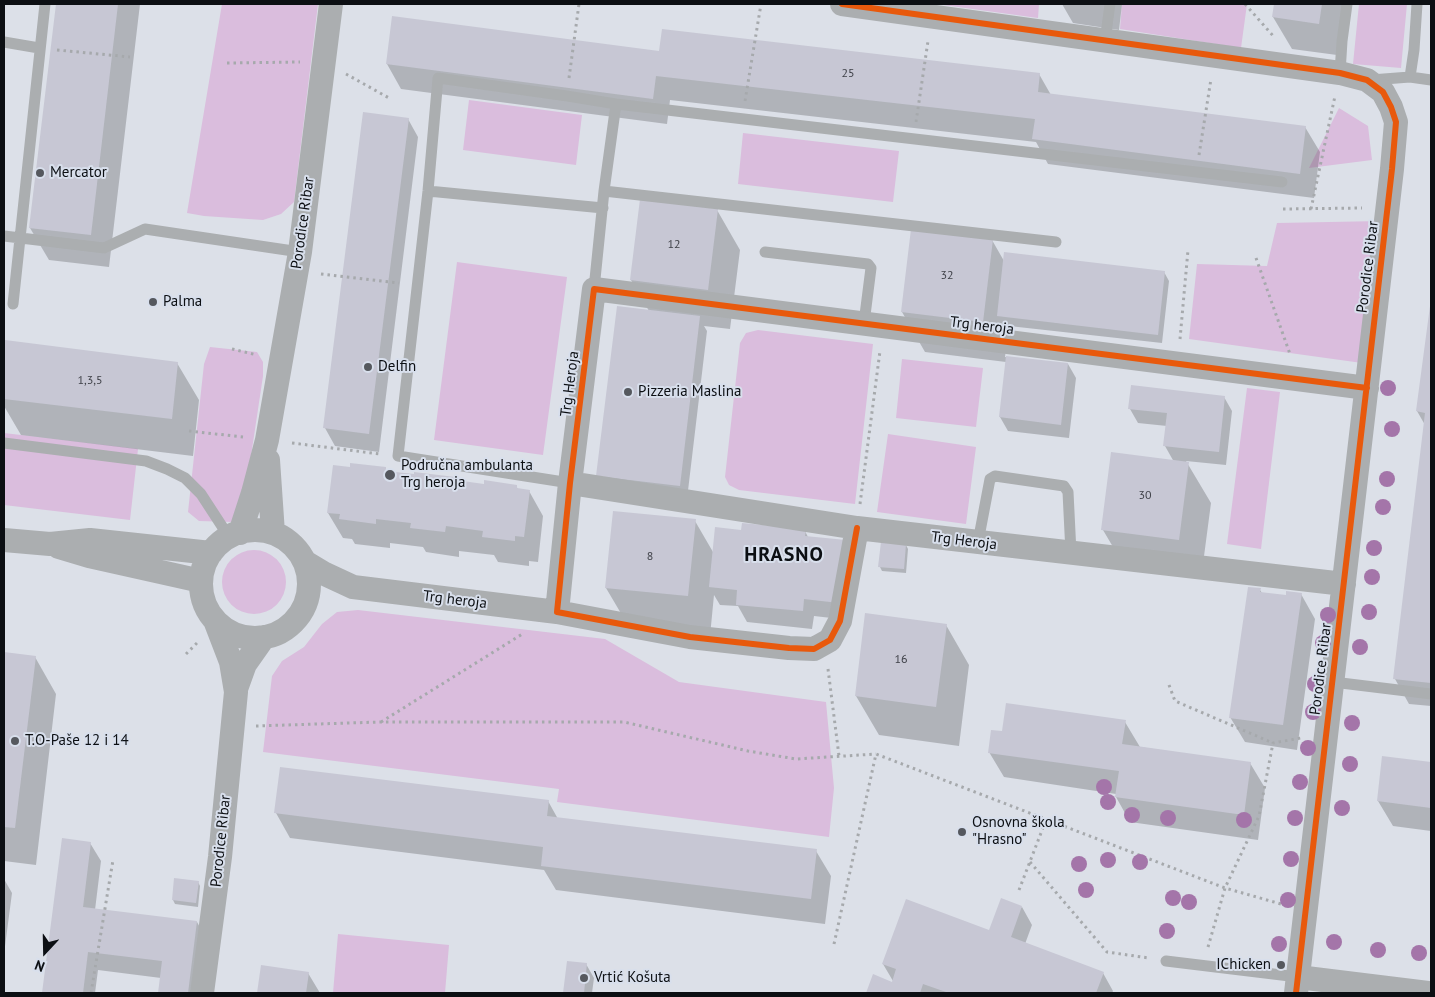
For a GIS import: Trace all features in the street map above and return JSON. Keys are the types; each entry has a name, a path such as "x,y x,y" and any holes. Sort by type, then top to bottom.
{"street":[{"name":"Porodice Ribar","path":"235,535 253,493 267,440 300,252 331,4"},
{"name":"Porodice Ribar","path":"842,4 908,8 932,16 1340,73 1367,80 1383,92 1391,107 1396,122 1388,208 1297,985"},
{"name":"Trg heroja","path":"594,289 1367,388"},
{"name":"Trg Heroja","path":"594,289 570,483 857,528 1344,584"},
{"name":"Porodice Ribar","path":"267,440 273,533"},
{"path":"557,612 570,483"},
{"path":"823,644 830,640 840,621 857,528"},
{"path":"251,530 273,533 295,548 305,562 309,577 308,596 299,616 289,626 276,634 248,638 235,634 216,623 206,607 201,581 204,567 211,553 219,544 235,535 251,530"},
{"path":"4,540 50,544 90,540 211,553"},
{"path":"50,544 89,556 201,581"},
{"name":"Trg heroja","path":"305,562 325,574 354,587 557,612 690,637 789,648 814,649 823,644"},
{"name":"Trg heroja","path":"308,596 354,587"},
{"name":"Porodice Ribar","path":"202,993 220,857 236,689 231,662 216,623"},
{"name":"Porodice Ribar","path":"236,689 245,664 264,637"},
{"path":"1297,985 1428,993"}],"lane":[{"path":"13,304 45,4"},
{"path":"1105,41 1110,4"},
{"path":"1340,73 1347,4"},
{"path":"1410,77 1417,4"},
{"path":"4,42 39,48"},
{"path":"1367,80 1410,77 1431,80"},
{"path":"570,483 398,456 428,190 438,78 616,104 1282,182"},
{"path":"594,289 604,191 616,104"},
{"path":"428,190 603,208"},
{"path":"604,191 1056,242"},
{"path":"4,236 104,248 144,230 300,252"},
{"path":"765,252 868,264 871,268 874,325"},
{"path":"4,443 146,461 167,469 185,478 235,535"},
{"path":"978,542 990,479 995,476 1064,486 1068,492 1071,553"},
{"path":"1332,682 1431,694"},
{"path":"1166,961 1202,965 1297,985"}],"path":[{"path":"567,96 579,4"},
{"path":"742,119 761,4"},
{"path":"1245,4 1281,45"},
{"path":"914,140 932,16"},
{"path":"39,48 130,57"},
{"path":"1197,173 1215,56"},
{"path":"227,63 324,62 389,98"},
{"path":"1311,209 1340,73"},
{"path":"1283,209 1388,208"},
{"path":"1180,347 1188,250"},
{"path":"1256,258 1291,356"},
{"path":"315,273 417,285"},
{"path":"857,528 874,325"},
{"path":"189,431 398,456"},
{"path":"380,722 557,612"},
{"path":"823,644 832,694 839,756"},
{"path":"1169,685 1175,702 1274,743 1326,734"},
{"path":"233,727 380,722 624,722 748,751 796,759 876,754 1225,888 1306,910"},
{"path":"1202,965 1225,888 1259,816 1274,743"},
{"path":"834,944 876,754"},
{"path":"1019,890 1046,820"},
{"path":"91,993 113,860"},
{"path":"1030,862 1106,952 1166,961"}],"shaded area":[{"path":"222,4 318,4 294,202 281,214 263,220 187,213"},
{"path":"936,4 1039,4 1038,18"},
{"path":"1122,4 1247,4 1241,48 1120,29"},
{"path":"1359,4 1407,4 1401,68 1353,64"},
{"path":"469,100 582,115 576,165 463,150"},
{"path":"1339,108 1368,126 1372,160 1309,168"},
{"path":"743,133 899,151 893,202 738,184"},
{"path":"1381,221 1362,363 1189,339 1197,264 1267,266 1277,223"},
{"path":"457,262 567,277 543,455 434,440"},
{"path":"758,330 873,344 855,504 739,490 729,485 725,477 740,343 746,333"},
{"path":"210,347 257,352 263,362 263,376 242,516 232,522 199,521 188,512 204,364"},
{"path":"902,359 983,368 976,427 896,418"},
{"path":"1247,388 1280,392 1261,549 1227,544"},
{"path":"4,433 138,449 130,520 4,505"},
{"path":"888,434 976,447 966,524 877,512"},
{"path":"248,550 260,550 277,559 284,570 286,582 284,594 277,605 260,614 248,614 236,609 227,600 222,588 222,576 227,564 236,555"},
{"path":"358,610 605,639 679,682 826,702 834,788 829,837 557,802 559,789 263,752 272,676 282,661 304,647 322,624 337,612"},
{"path":"338,934 449,945 445,993 333,993"}],"building":[{"path":"56,4 118,4 91,235 29,228"},
{"path":"1274,4 1322,4 1319,24 1272,17"},
{"path":"392,16 659,51 662,29 1040,73 1038,92 1306,126 1300,174 1032,139 1035,119 656,76 653,99 386,64"},
{"path":"363,112 409,118 369,434 323,428"},
{"path":"640,199 718,209 708,290 630,280"},
{"path":"911,229 993,239 983,322 901,312"},
{"path":"1004,252 1165,271 1158,335 997,316"},
{"path":"617,306 700,316 680,486 596,476"},
{"path":"1430,306 1431,683 1393,679 1425,413 1416,411"},
{"path":"5,340 178,362 172,419 4,399"},
{"path":"1006,356 1068,363 1061,425 999,417"},
{"path":"1131,385 1225,396 1219,452 1163,446 1167,413 1128,409"},
{"path":"1111,452 1189,462 1179,540 1101,530"},
{"path":"350,463 386,467 386,471 455,477 455,480 484,484 484,480 517,485 517,488 530,490 524,537 515,536 515,541 482,537 483,531 446,526 445,532 410,528 411,523 376,519 376,524 339,519 340,514 327,513 333,465 350,467"},
{"path":"613,511 696,519 688,596 605,588"},
{"path":"742,523 806,529 805,536 846,540 839,603 804,599 803,611 736,605 737,590 709,587 715,527 741,530"},
{"path":"881,542 906,544 904,569 878,567"},
{"path":"1248,587 1261,588 1260,592 1286,595 1286,591 1302,593 1283,725 1229,718"},
{"path":"865,613 947,624 936,707 855,696"},
{"name":"T.O-Paše 12 i 14","path":"4,652 36,656 15,828 4,827"},
{"path":"1006,703 1126,720 1122,744 1251,762 1244,815 1115,797 1119,771 988,753 991,730 1002,731"},
{"path":"1382,756 1431,762 1431,808 1377,801"},
{"path":"280,767 549,800 547,816 817,849 811,899 541,866 543,847 274,813"},
{"path":"62,838 91,842 83,907 197,921 188,993 158,993 162,961 88,952 83,993 42,993"},
{"path":"174,878 199,881 196,903 172,900"},
{"path":"1001,898 1022,906 1011,937 1104,972 1096,993 949,993 923,984 920,993 866,993 873,974 892,982 896,969 882,964 906,899 989,930"},
{"path":"567,961 587,963 584,993 563,993"},
{"path":"261,965 309,972 306,993 257,993"}],"cycle path":[{"path":"842,4 1340,73 1367,80 1383,92 1391,107 1396,122 1392,169 1296,993"},
{"path":"857,528 840,621 830,640 814,649 690,637 557,612 570,483 594,289 1367,388"}],"place":[{"name":"Mercator","path":"40,173"},
{"name":"Palma","path":"153,302"},
{"name":"Delfin","path":"368,367"},
{"name":"Pizzeria Maslina","path":"628,392"},
{"name":"Područna ambulanta Trg heroja","path":"390,475"},
{"name":"T.O-Paše 12 i 14","path":"15,741"},
{"name":"Osnovna škola \"Hrasno\"","path":"962,832"},
{"name":"IChicken","path":"1281,965"},
{"name":"Vrtić Košuta","path":"584,978"}],"district":[{"name":"HRASNO","path":"784,555"}]}
